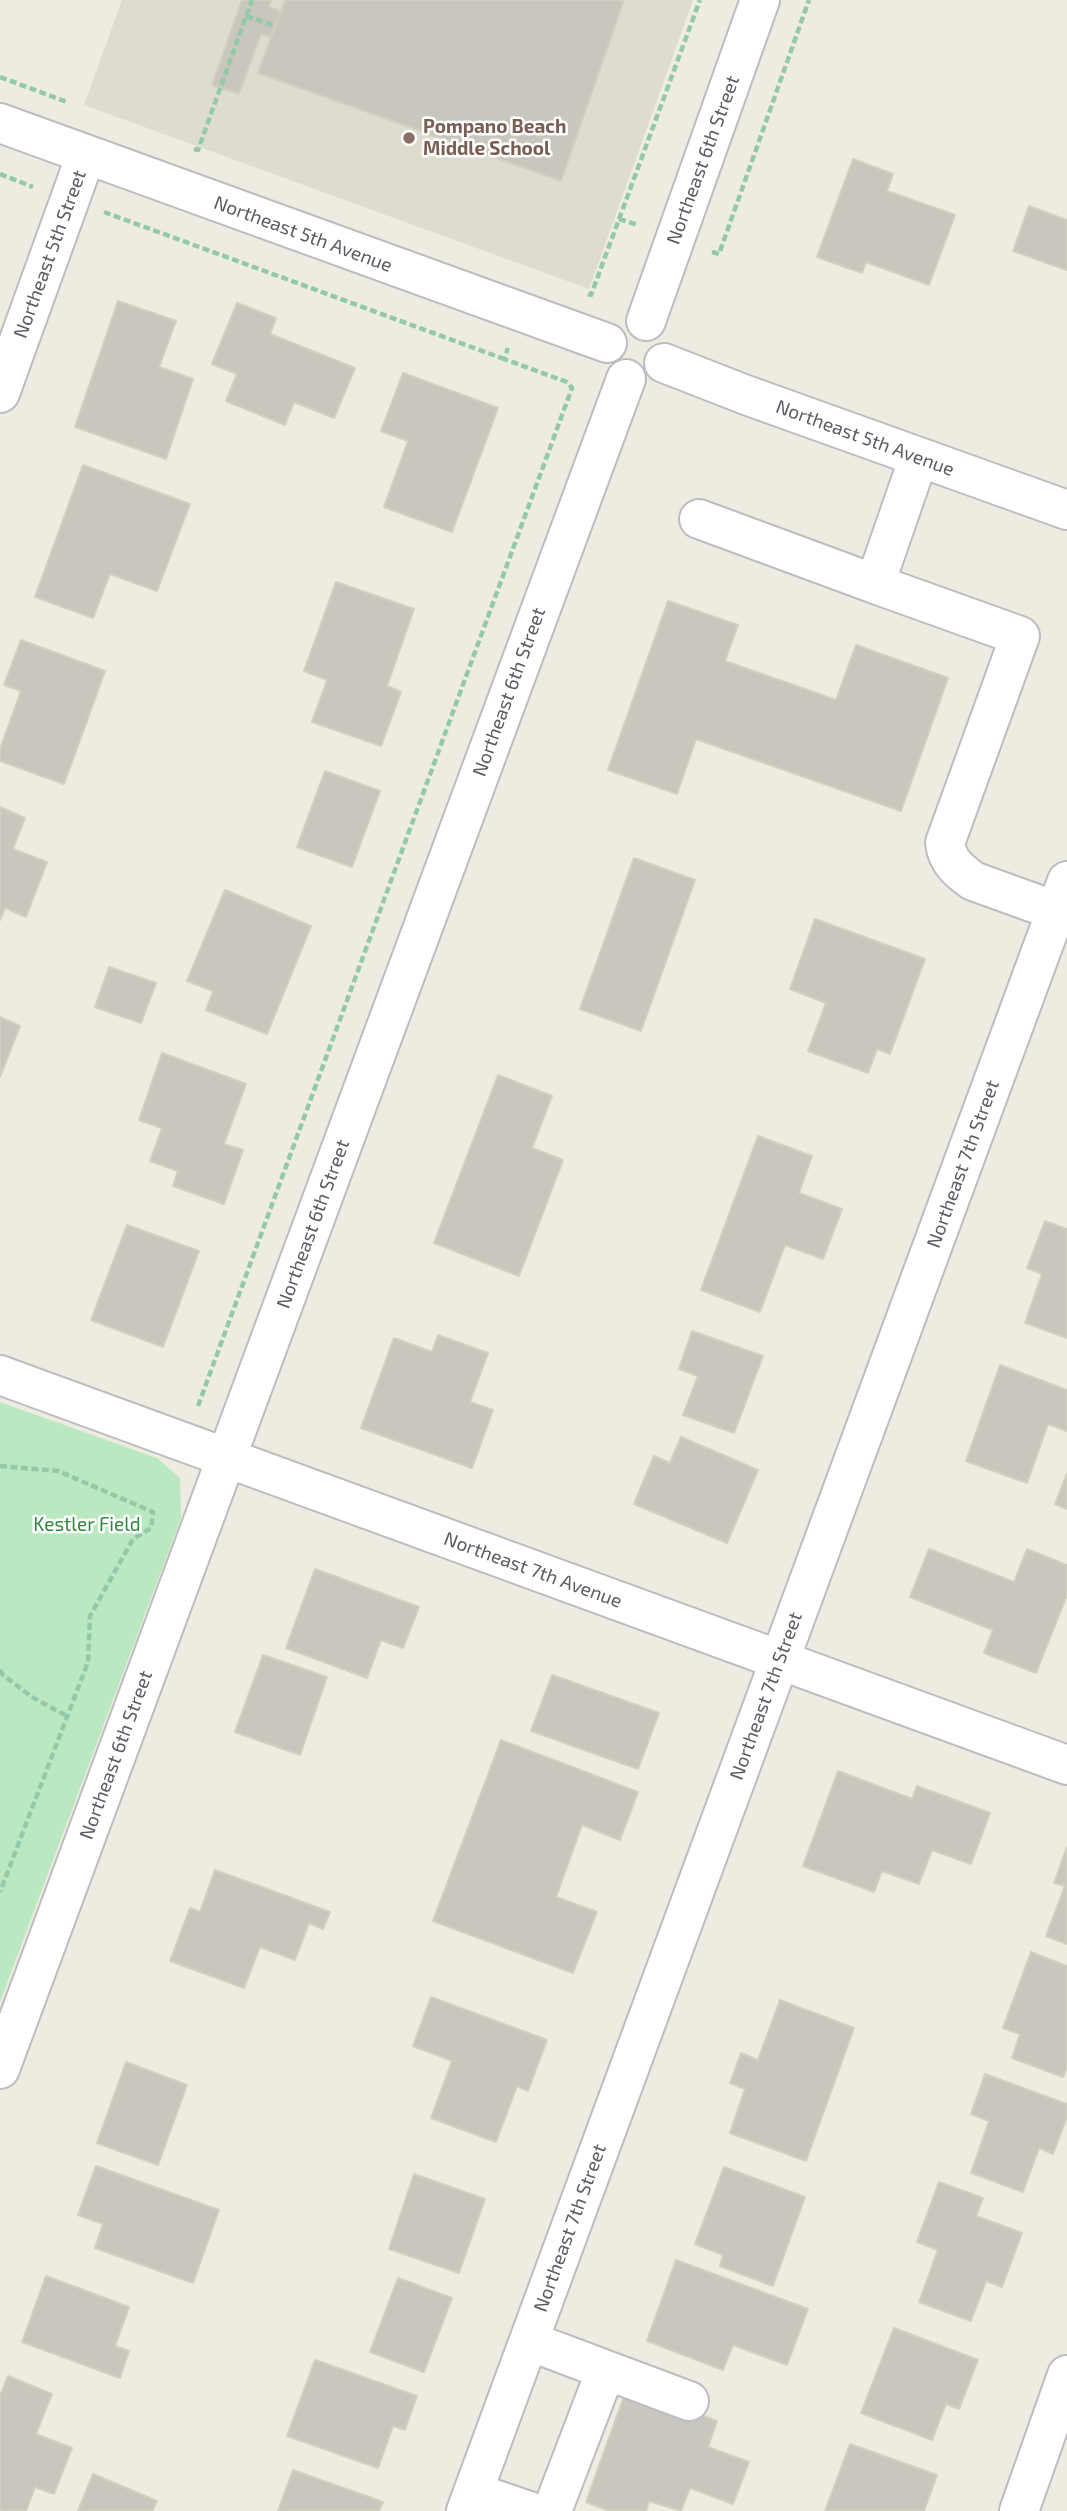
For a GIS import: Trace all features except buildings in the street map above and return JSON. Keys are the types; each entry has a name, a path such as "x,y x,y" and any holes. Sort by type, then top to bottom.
{"street":[{"name":"Northeast 6th Street","path":"646,321 760,0"},
{"name":"Northeast 5th Avenue","path":"0,124 607,343"},
{"name":"Northeast 5th Street","path":"0,393 86,155"},
{"path":"637,319 646,321 662,333 667,353 664,363 659,371 644,380 626,379 612,368 608,361 607,343 617,326 637,319"},
{"name":"Northeast 5th Avenue","path":"664,363 1067,510"},
{"name":"Northeast 6th Street","path":"0,2069 626,379"},
{"path":"875,584 919,457"},
{"path":"699,519 1020,636 945,843 946,853 961,873 973,881 1062,896"},
{"name":"Northeast 7th Street","path":"469,2502 1062,896"},
{"name":"Northeast 7th Avenue","path":"0,1375 1067,1765"},
{"path":"529,2341 689,2401"},
{"path":"552,2511 606,2370"},
{"path":"1018,2511 1067,2375"},
{"path":"469,2502 529,2511"}],"path":[{"path":"198,150 252,0"},
{"path":"580,291 592,295 700,0"},
{"path":"246,16 275,26"},
{"path":"0,77 75,105"},
{"path":"186,146 211,155"},
{"path":"0,174 567,382 572,388 184,1443"},
{"path":"504,359 520,313"},
{"path":"0,1466 58,1471 153,1512 151,1528 133,1539 90,1616 88,1662 0,1892"},
{"path":"0,1670 2,1675 32,1697 68,1716"}],"shaded area":[{"name":"Pompano Beach Middle School","path":"122,0 693,0 589,289 84,105"}],"green space":[{"name":"Kestler Field","path":"0,1402 157,1458 180,1478 181,1518 0,2002"}],"place":[{"name":"Pompano Beach Middle School","path":"409,138"}]}
